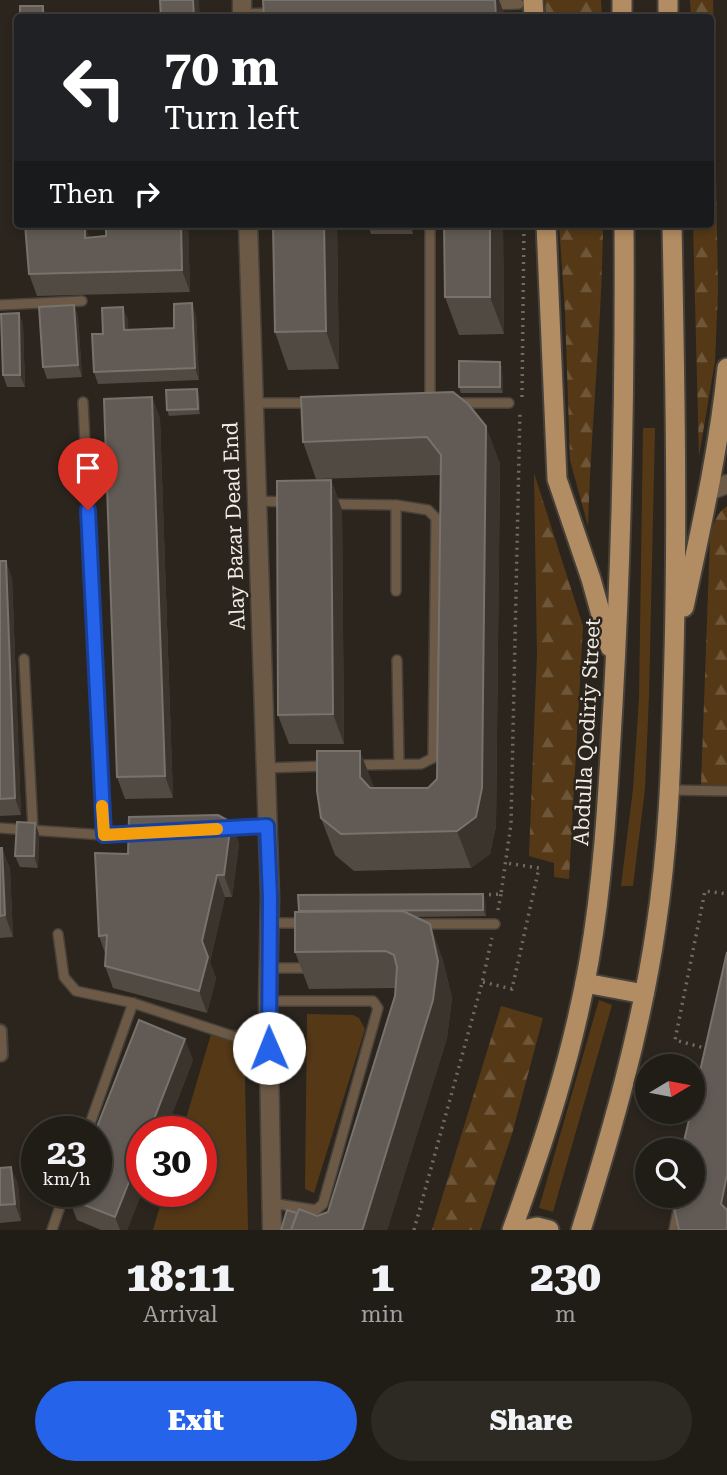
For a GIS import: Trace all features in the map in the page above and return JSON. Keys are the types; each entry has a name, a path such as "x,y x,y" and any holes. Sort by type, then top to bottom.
{"main road":[{"path":"546,228 557,479 591,579 615,664"},
{"name":"Abdulla Qodiriy Street","path":"512,1230 549,1128 584,983 606,834 625,397 624,228"},
{"path":"581,1230 611,1135 644,994 663,875 675,650 672,228"},
{"path":"675,650 718,488 727,368"},
{"path":"584,983 644,994"},
{"path":"523,1230 537,1227 549,1230"}],"street":[{"name":"Alay Bazar Dead End","path":"248,228 267,826 272,1230"},
{"path":"0,1031 1,1055"}],"lane":[{"path":"478,5 529,7"},
{"path":"242,11 284,12"},
{"path":"417,403 433,403 430,228"},
{"path":"0,305 82,301"},
{"path":"83,402 104,835"},
{"path":"253,403 321,403"},
{"path":"450,403 509,403"},
{"path":"257,502 299,503"},
{"path":"313,503 396,505 428,510 436,518 433,758 421,764 345,766"},
{"path":"396,505 396,591"},
{"path":"24,659 33,829"},
{"path":"397,660 399,764"},
{"path":"264,768 332,766"},
{"path":"669,790 727,791"},
{"path":"212,829 267,826"},
{"path":"0,828 104,835 144,833"},
{"path":"269,923 323,923"},
{"path":"402,924 495,924"},
{"path":"58,934 64,976 76,991 133,1003 269,1048"},
{"path":"269,968 309,968"},
{"path":"268,1001 373,1001 378,1008 323,1204 316,1210 271,1203"},
{"path":"93,1116 133,1003"},
{"path":"51,1230 59,1207"},
{"path":"674,1230 678,1208"}],"path":[{"path":"414,1230 483,982 501,894 511,824 518,450 523,375 524,228"},
{"path":"483,982 512,989 539,868 506,863"},
{"path":"714,1051 675,1040 705,891 727,894"},
{"path":"474,895 501,894"}],"green space":[{"path":"545,0 601,0 602,14 546,14"},
{"path":"690,0 713,0 713,14 691,14"},
{"path":"714,58 718,291 715,361 699,456 693,228 714,228"},
{"path":"559,228 603,228 588,526 570,460"},
{"path":"643,428 655,428 645,789 633,886 621,886 633,789 639,698"},
{"path":"534,473 583,626 569,879 554,877 554,863 529,856 537,655"},
{"path":"727,506 727,786 701,785 710,539 717,517"},
{"path":"599,1000 612,1005 553,1212 539,1208"},
{"path":"501,1006 543,1018 512,1134 480,1230 432,1230"},
{"path":"307,1014 353,1015 359,1018 365,1029 314,1193 305,1189"},
{"path":"244,1029 248,1230 153,1230 160,1207 217,1207 217,1116 187,1116 212,1031"}],"building":[{"path":"160,0 193,0 194,14 161,14"},
{"path":"263,0 495,0 496,14 264,14"},
{"path":"20,6 43,6 43,14 20,14"},
{"path":"25,228 85,228 85,238 106,236 106,228 181,228 182,270 29,274"},
{"path":"273,228 324,228 326,331 275,332"},
{"path":"444,228 490,228 490,297 445,297"},
{"path":"192,303 195,368 94,372 92,334 103,334 102,308 123,307 124,330 174,328 174,304"},
{"path":"74,305 78,365 43,367 39,307"},
{"path":"19,313 20,375 3,375 1,314"},
{"path":"459,361 500,362 500,387 459,387"},
{"path":"197,389 198,409 167,410 166,390"},
{"path":"453,392 468,404 486,426 482,788 476,817 457,831 341,834 321,818 317,791 317,751 360,751 360,777 370,788 428,788 437,779 441,455 427,437 303,442 301,397"},
{"path":"152,397 165,776 117,777 104,399"},
{"path":"331,480 333,714 278,715 277,481"},
{"path":"0,561 6,561 15,798 0,799"},
{"path":"218,815 231,822 224,875 217,875 202,941 208,957 199,991 105,966 107,935 99,936 95,853 128,854 129,817"},
{"path":"17,822 35,823 34,856 15,856"},
{"path":"0,848 5,915 0,916"},
{"path":"483,894 483,910 299,911 298,895"},
{"path":"403,911 430,924 438,961 433,1000 363,1228 291,1230 299,1209 317,1216 328,1212 395,996 397,967 394,955 386,951 295,952 295,912"},
{"path":"727,952 727,1175 721,1204 727,1210 727,1230 679,1230 675,1208 705,1208 705,1138 685,1138 688,1124 705,1124 704,1054"},
{"path":"139,1020 185,1039 155,1116 126,1116 126,1189 115,1217 89,1207 112,1207 112,1116 101,1116"},
{"path":"11,1167 15,1204 0,1205 0,1168"},
{"path":"287,1210 297,1213 291,1230 281,1230"}],"slow traffic":[{"path":"102,806 104,835 217,829"}],"route":[{"path":"88,510 104,835 267,826 270,897 269,1048"}]}
